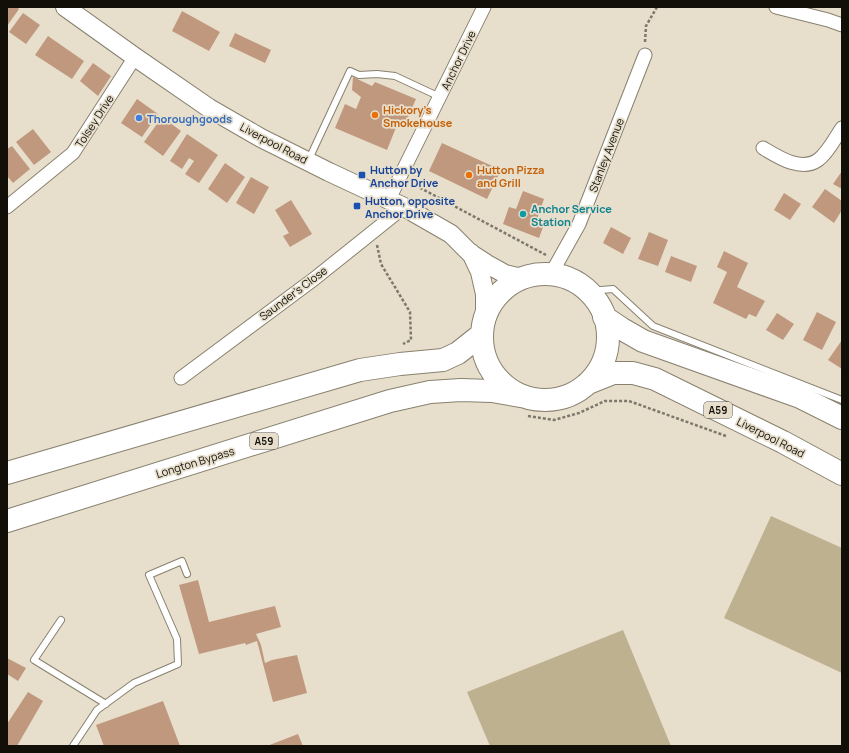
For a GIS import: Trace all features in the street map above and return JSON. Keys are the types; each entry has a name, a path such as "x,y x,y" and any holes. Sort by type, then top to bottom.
{"highway":[{"path":"7,472 360,370 443,360 458,354 483,325 493,301 506,287 522,278 555,268 589,291 596,300 604,317 608,335 606,352 599,369 588,383 574,393 559,398 542,400 525,406 493,373 484,354 483,325"},
{"path":"604,317 643,341 800,397 842,418"},
{"name":"Liverpool Road","path":"588,383 613,373 633,373 655,379 783,442 842,474"},
{"name":"Longton Bypass","path":"7,521 390,401 430,392 461,390 492,391 525,406"}],"street":[{"name":"Liverpool Road","path":"65,7 208,108 261,138 329,172 397,203 451,234 470,252 487,264 506,274 522,278"},
{"name":"Anchor Drive","path":"397,203 400,178 484,7"},
{"path":"776,7 842,25"},
{"name":"Stanley Avenue","path":"555,268 579,224 645,55"},
{"name":"Tolsey Drive","path":"7,207 73,152 135,57"},
{"path":"763,148 784,160 800,164 810,164 818,160 828,149 842,128"},
{"name":"Saunder's Close","path":"181,378 375,230 397,203"},
{"name":"Liverpool Road","path":"470,252 480,272 485,294 483,325"}],"lane":[{"path":"308,161 350,71 359,75 377,74 395,76 440,97"},
{"path":"589,291 613,289 653,326 842,400"},
{"path":"73,746 97,710 134,684 178,664 177,639 149,575 182,561 188,574"},
{"path":"61,620 34,660 106,704"}],"path":[{"path":"645,55 646,26 657,7"},
{"path":"400,178 555,268"},
{"path":"375,230 381,264 410,312 411,340 398,346"},
{"path":"525,406 554,420 579,413 605,400 629,401 726,436"}],"shaded area":[{"path":"771,516 842,548 842,673 724,618"},
{"path":"623,630 671,746 490,746 467,692"}],"building":[{"path":"7,7 17,7 19,9 7,26"},
{"path":"182,11 220,32 209,51 172,31"},
{"path":"23,13 40,25 26,44 9,32"},
{"path":"235,33 271,50 265,63 229,46"},
{"path":"48,36 84,61 72,79 35,55"},
{"path":"93,63 111,76 98,96 80,81"},
{"name":"Hickory’s Smokehouse","path":"353,77 372,86 375,82 416,99 404,126 393,122 392,123 397,125 387,150 335,128 345,104 356,109 361,97 352,90"},
{"name":"Thoroughgoods","path":"137,99 158,114 142,137 121,123"},
{"path":"162,117 181,131 163,156 144,142"},
{"path":"33,129 51,152 34,165 16,142"},
{"path":"187,134 218,155 199,183 185,174 194,161 189,158 182,169 170,161"},
{"path":"442,143 501,170 487,199 429,171"},
{"path":"12,146 30,169 13,183 7,176 7,149"},
{"path":"225,163 245,177 227,203 208,189"},
{"path":"842,171 842,189 833,184"},
{"path":"251,177 269,187 254,214 236,203"},
{"path":"825,189 842,201 842,210 834,223 812,207"},
{"name":"Anchor Service Station","path":"523,191 544,199 537,219 545,222 539,238 503,224 509,207 516,209"},
{"path":"784,193 801,204 790,220 774,210"},
{"path":"291,200 312,234 290,247 283,236 289,233 275,210"},
{"path":"611,227 631,238 623,254 603,243"},
{"path":"649,232 668,240 658,266 638,259"},
{"path":"724,251 748,263 737,287 765,301 756,317 749,314 746,319 713,303 727,272 717,267"},
{"path":"671,256 697,266 691,282 665,272"},
{"path":"817,312 836,322 822,350 803,340"},
{"path":"777,313 794,324 783,340 766,330"},
{"path":"842,340 842,369 828,360"},
{"path":"198,580 209,622 275,606 281,627 256,634 261,645 265,663 272,660 297,655 307,693 273,702 257,641 246,645 245,643 199,654 179,585"},
{"path":"7,658 26,668 18,681 7,674"},
{"path":"28,692 43,701 17,746 7,746 7,724"},
{"path":"163,701 180,746 104,746 96,725"},
{"path":"298,734 303,746 267,746"}],"place":[{"name":"Hickory’s Smokehouse","path":"375,115"},
{"name":"Thoroughgoods","path":"139,118"},
{"name":"Hutton by Anchor Drive","path":"362,175"},
{"name":"Hutton Pizza and Grill","path":"469,175"},
{"name":"Hutton, opposite Anchor Drive","path":"357,206"},
{"name":"Anchor Service Station","path":"523,214"}]}
